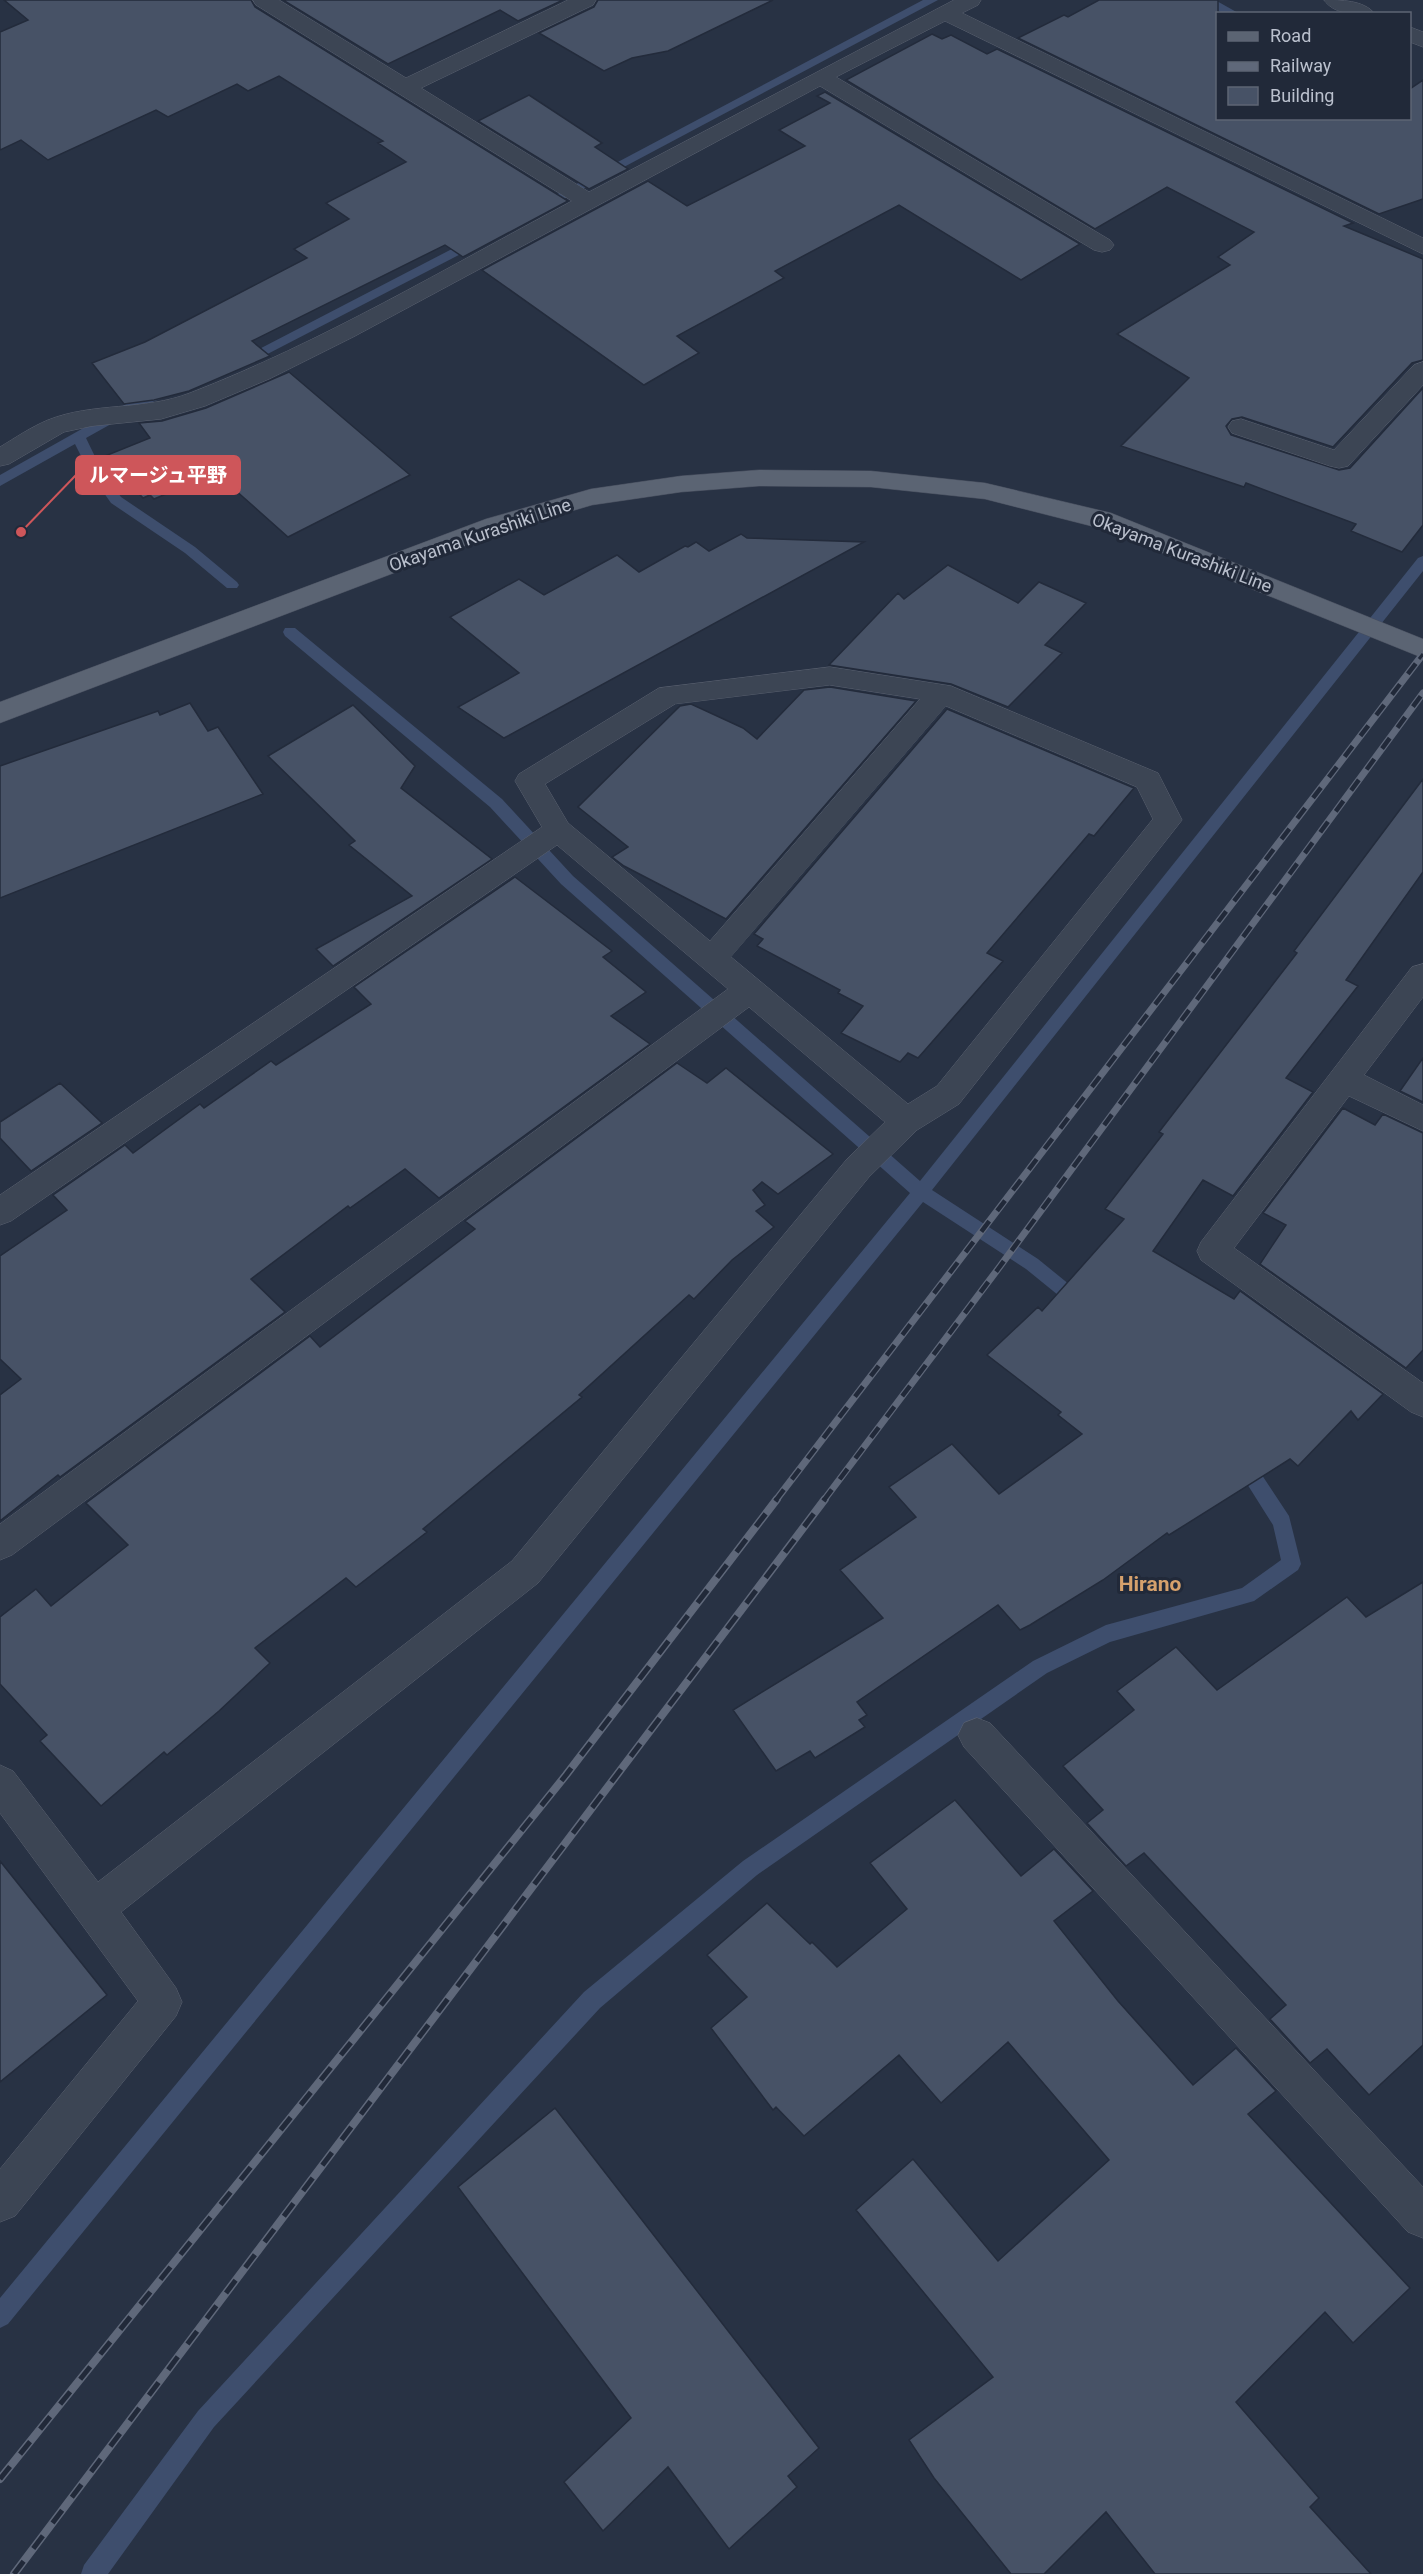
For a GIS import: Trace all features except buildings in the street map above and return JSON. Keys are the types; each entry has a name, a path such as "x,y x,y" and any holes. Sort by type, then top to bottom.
{"main road":[{"name":"Okayama Kurashiki Line","path":"0,713 495,525 591,497 681,484 759,478 871,479 985,491 1111,522 1423,649"}],"street":[{"path":"264,0 577,194"},
{"path":"405,87 585,0"},
{"path":"0,458 56,426 92,418 161,411 196,400 260,374 346,331 577,194 820,77 970,0"},
{"path":"1335,0 1361,12"},
{"path":"945,13 1423,248"},
{"path":"820,77 1102,245"},
{"path":"1241,427 1339,460 1423,370"},
{"path":"95,1908 525,1572 858,1168 899,1128 948,1095 1168,820 1148,780 941,693 830,676 669,695 529,780 552,834 711,960 741,996 899,1128"},
{"path":"711,960 941,693"},
{"path":"0,1212 552,834"},
{"path":"1423,975 1213,1251 1423,1402"},
{"path":"0,1544 741,996"},
{"path":"1343,1079 1423,1119"},
{"path":"977,1735 1423,2217"},
{"path":"0,1783 95,1908 162,2002 0,2201"}],"waterway":[{"path":"539,207 932,0"},
{"path":"1206,0 1230,12"},
{"path":"243,361 477,240"},
{"path":"0,481 140,402 165,392"},
{"path":"79,438 96,472 116,500 190,550 232,585"},
{"path":"921,1192 1423,561"},
{"path":"290,632 496,803 567,880 921,1192"},
{"path":"0,2316 921,1192"},
{"path":"921,1192 1032,1264 1080,1303"},
{"path":"93,2574 206,2419 592,2000 750,1868 1040,1667 1106,1634 1247,1595 1291,1564 1282,1522 1241,1460"}],"railway":[{"path":"1419,659 1423,654"},
{"path":"776,1500 1420,658"},
{"path":"824,1500 998,1269 1423,693"},
{"path":"0,2479 566,1775 777,1499"},
{"path":"14,2574 825,1499"}],"place":[{"name":"ルマージュ平野","path":"21,532"}],"district":[{"name":"Hirano","path":"1150,1584"}]}
